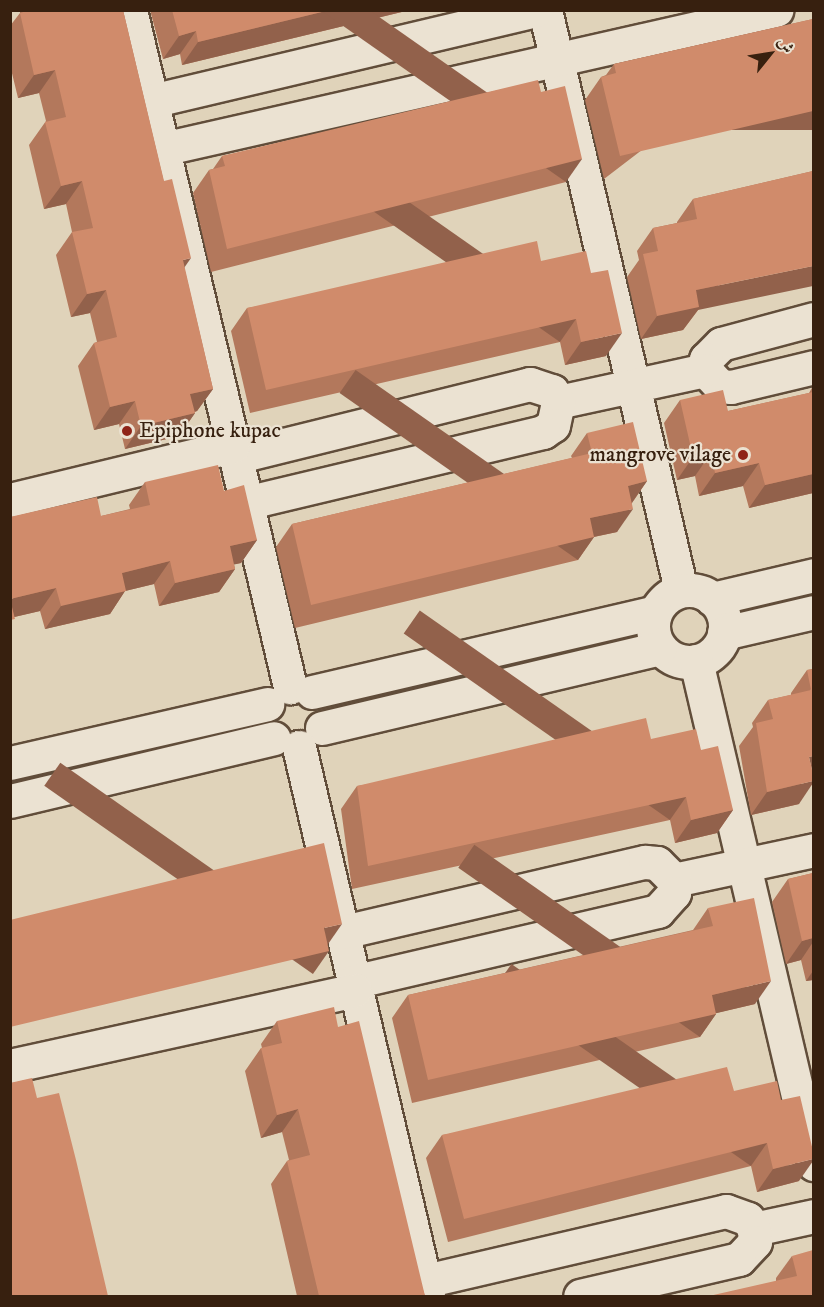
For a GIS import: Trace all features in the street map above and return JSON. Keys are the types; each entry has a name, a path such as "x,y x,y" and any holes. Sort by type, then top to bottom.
{"street":[{"path":"130,10 290,695 267,728 298,738"},
{"path":"151,101 536,10"},
{"path":"545,10 681,591"},
{"path":"162,149 776,10"},
{"path":"813,319 721,344 706,359 705,370 720,386 731,387 813,367"},
{"path":"558,402 705,370"},
{"path":"10,500 234,452 530,384 542,384 558,402 556,420 543,432 246,502"},
{"path":"681,591 712,599 813,575"},
{"path":"10,763 290,695 655,612 681,591"},
{"path":"655,612 653,624 660,648 670,657 696,661 714,651 724,633 724,620 712,599"},
{"path":"724,633 813,612"},
{"path":"10,801 298,738 660,648"},
{"path":"696,661 813,1164"},
{"path":"290,695 324,708 298,738"},
{"path":"298,738 426,1289 726,1211 748,1219 754,1229 755,1242 739,1259 579,1296"},
{"path":"674,880 813,850"},
{"path":"10,1066 354,986 658,910 674,893 674,880 657,863 645,862 342,932"},
{"path":"754,1229 813,1216"}],"building":[{"path":"30,10 123,10 164,181 172,179 191,258 183,260 213,389 190,394 195,413 141,426 135,401 110,407 94,343 117,337 106,290 87,294 72,232 93,228 82,181 61,186 45,122 66,117 55,70 34,75 20,13"},
{"path":"172,10 330,10 198,42 196,31 179,36"},
{"path":"813,19 813,111 620,156 601,77 616,73 614,64"},
{"path":"538,80 541,92 565,86 582,159 227,249 209,170 225,166 222,156"},
{"path":"813,171 813,266 696,290 699,307 657,316 643,254 658,251 653,228 697,219 693,199"},
{"path":"537,241 541,261 586,251 591,273 608,270 622,333 581,342 576,319 266,390 247,308"},
{"path":"723,390 728,411 813,392 813,474 765,485 759,463 715,473 711,453 693,457 680,400"},
{"path":"633,422 647,481 628,486 633,509 590,518 594,537 311,605 292,524 592,453 587,433"},
{"path":"218,465 224,491 244,485 257,540 230,546 235,569 175,583 170,561 122,573 126,591 61,606 56,588 10,599 10,517 97,497 101,516 150,505 145,482"},
{"path":"10,599 15,619 10,620"},
{"path":"813,669 813,756 809,757 813,781 767,792 756,723 773,719 768,700 811,690 807,670"},
{"path":"646,718 651,739 696,729 701,750 718,746 733,810 691,820 686,797 368,866 357,786"},
{"path":"324,843 342,924 324,928 329,951 10,1027 10,920"},
{"path":"813,873 813,938 802,941 788,879"},
{"path":"754,898 771,981 712,995 716,1014 428,1080 408,995 713,926 708,908"},
{"path":"334,1007 338,1027 359,1021 425,1296 319,1296 287,1161 310,1155 298,1109 277,1115 261,1048 282,1043 277,1021"},
{"path":"727,1067 734,1091 777,1081 781,1100 800,1096 813,1159 773,1169 767,1143 464,1219 442,1135"},
{"path":"32,1078 37,1098 59,1093 108,1296 10,1296 10,1083"},
{"path":"813,1250 813,1296 709,1296 797,1276 792,1256"}],"place":[{"name":"Epiphone kupac","path":"127,431"},
{"name":"mangrove vilage","path":"743,455"}]}
